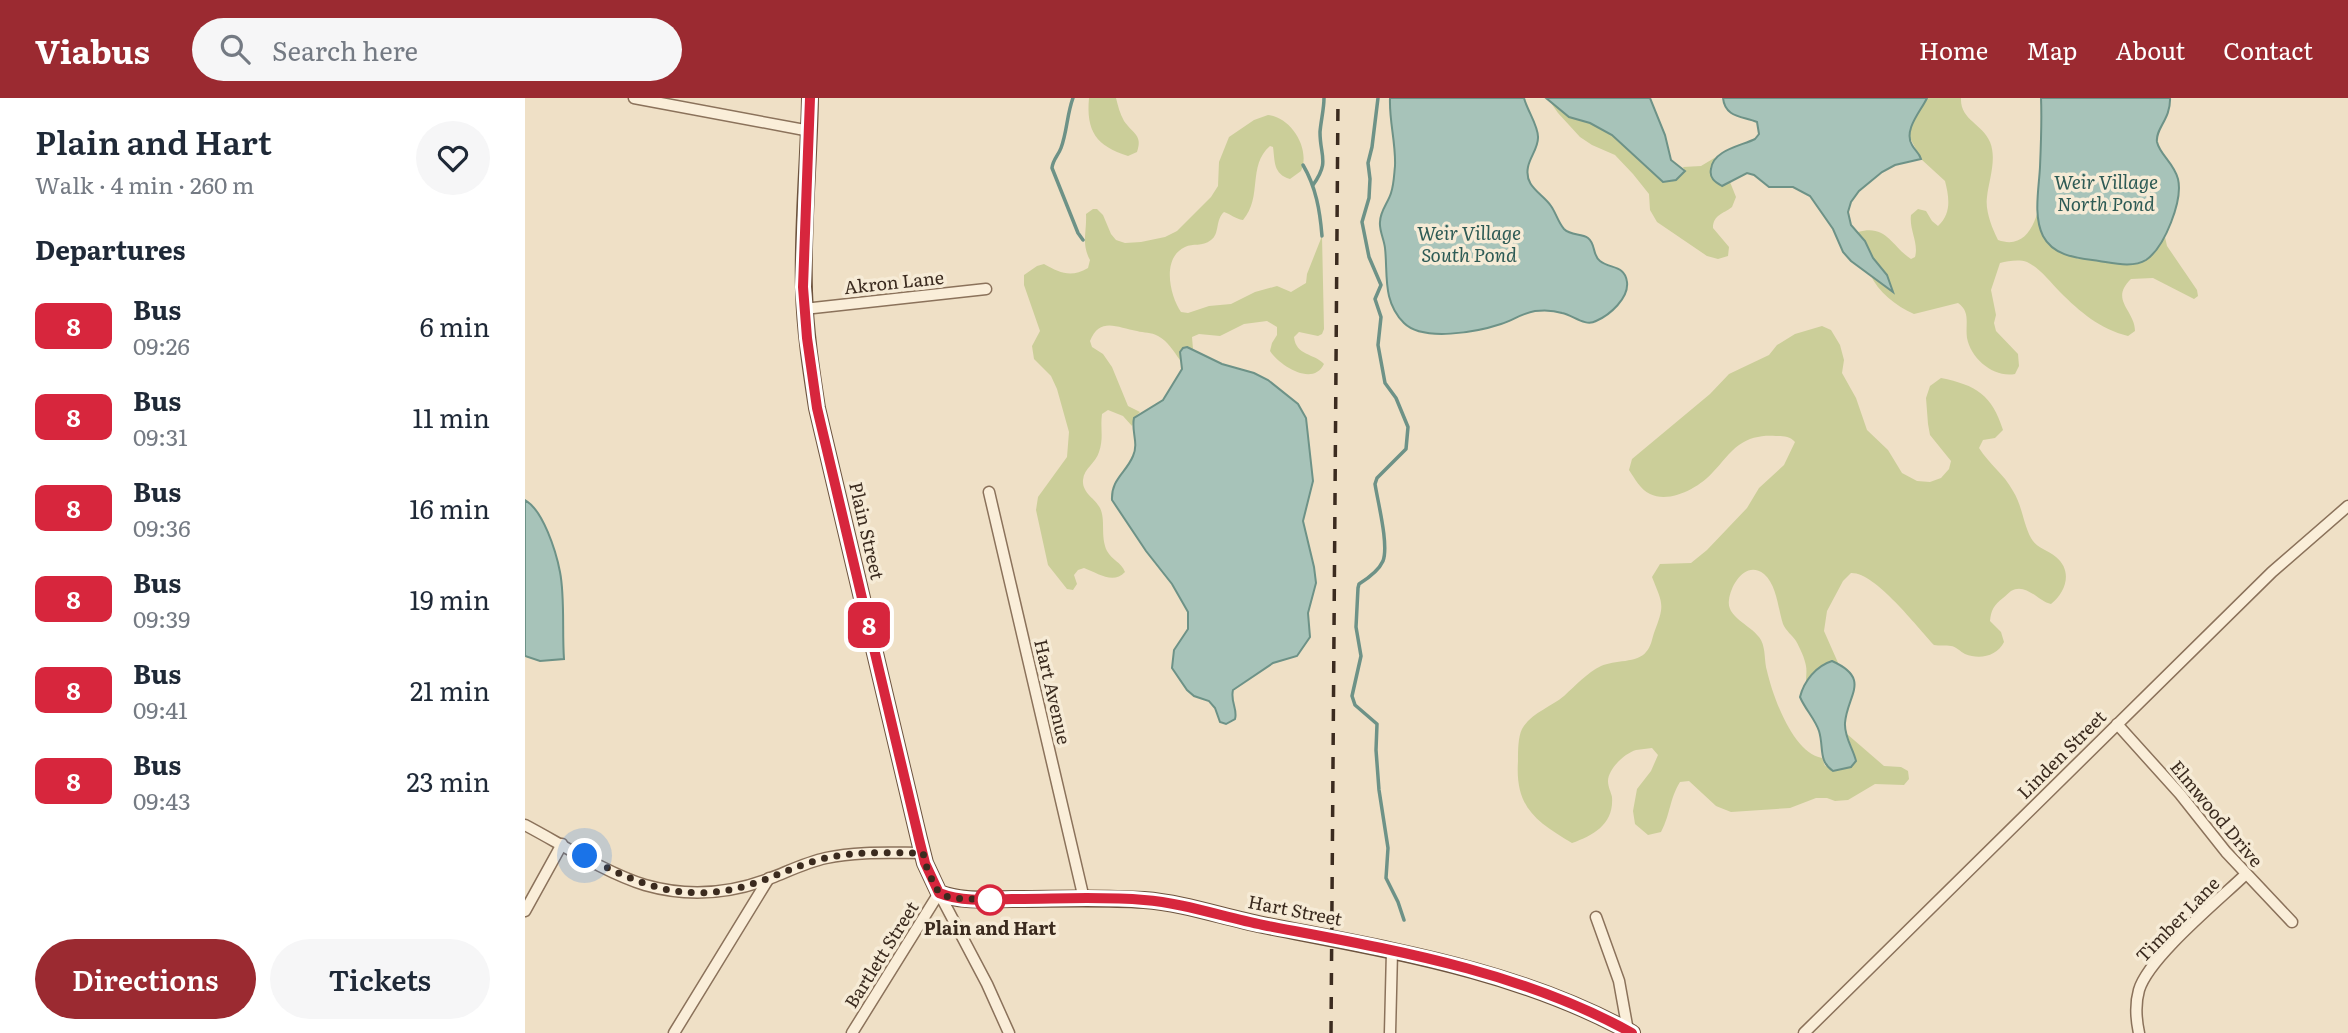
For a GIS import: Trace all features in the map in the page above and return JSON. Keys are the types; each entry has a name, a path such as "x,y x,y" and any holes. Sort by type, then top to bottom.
{"main road":[{"name":"Plain Street","path":"810,98 803,287 817,408 923,853 928,872 939,893"},
{"name":"Hart Street","path":"939,893 951,898 978,900 1133,899 1169,903 1392,951 1519,983 1586,1009 1630,1032"}],"street":[{"path":"634,98 810,131"},
{"name":"Akron Lane","path":"804,309 986,289"},
{"name":"Hart Avenue","path":"989,492 1084,899"},
{"name":"Linden Street","path":"1804,1033 2272,572 2348,506"},
{"name":"Elmwood Drive","path":"2117,724 2181,794 2246,874 2292,922"},
{"path":"525,825 635,882 684,892 718,892 740,888 804,864 835,856 923,853"},
{"path":"525,911 562,844"},
{"name":"Timber Lane","path":"2139,1033 2136,1015 2138,998 2146,974 2166,950 2246,874"},
{"path":"674,1033 769,878"},
{"name":"Bartlett Street","path":"852,1033 939,893"},
{"name":"Plain Street","path":"939,893 987,984 1009,1033"},
{"path":"1597,917 1619,981 1630,1032"},
{"path":"1390,1033 1392,951"}],"green space":[{"path":"1089,98 1116,98 1124,121 1138,138 1137,152 1128,156 1117,152 1095,136 1089,120"},
{"path":"1927,98 1961,98 1964,111 1990,142 1993,162 1987,208 1998,240 2014,242 2026,235 2039,207 2039,218 2078,259 2155,251 2165,237 2167,246 2197,290 2198,296 2194,299 2153,278 2131,279 2122,293 2135,331 2128,336 2091,319 2041,271 2027,262 2000,263 1991,290 1996,315 1994,323 1996,331 2018,354 2019,366 2015,374 1999,373 1978,360 1969,346 1965,310 1958,303 1914,314 1894,303 1878,287 1870,274 1892,291 1887,275 1873,258 1858,232 1868,230 1882,234 1911,259 1916,252 1911,215 1918,209 1926,211 1938,226 1946,216 1948,199 1945,181 1921,159 1909,136 1913,122"},
{"path":"1551,103 1569,117 1590,123 1612,135 1663,182 1678,178 1685,171 1683,167 1701,166 1716,157 1711,166 1722,186 1730,182 1736,197 1732,207 1719,215 1713,224 1713,228 1729,247 1728,256 1718,259 1707,256 1657,222 1650,210 1649,194 1633,174 1615,155 1580,137"},
{"path":"1268,115 1284,122 1297,136 1303,153 1301,171 1290,179 1280,174 1273,147 1270,146 1259,163 1252,202 1243,220 1224,212 1211,240 1177,252 1170,268 1171,287 1181,312 1188,313 1209,306 1231,304 1255,292 1277,286 1291,292 1306,283 1322,236 1324,329 1318,336 1299,332 1294,337 1298,348 1324,364 1319,371 1305,374 1281,363 1270,351 1277,335 1277,327 1267,321 1244,324 1220,336 1199,334 1192,337 1193,349 1187,347 1180,352 1180,360 1162,338 1155,335 1110,326 1099,328 1090,341 1092,347 1103,354 1112,367 1128,406 1140,412 1134,418 1132,426 1123,416 1108,410 1102,414 1100,447 1086,472 1083,485 1102,513 1107,551 1125,572 1110,578 1084,568 1074,575 1077,584 1073,590 1067,589 1048,565 1036,510 1038,497 1067,457 1069,432 1051,376 1034,359 1032,346 1040,331 1024,285 1024,275 1044,264 1066,273 1076,273 1088,268 1090,260 1085,243 1086,214 1093,209 1103,215 1116,240 1125,243 1165,237 1177,231 1211,197 1218,186 1219,162 1229,137 1254,120"},
{"path":"1822,326 1831,330 1840,345 1844,360 1842,373 1856,398 1867,430 1888,450 1902,473 1917,481 1930,482 1941,478 1949,469 1951,461 1930,435 1926,398 1930,386 1941,378 1973,388 1988,400 2003,430 1995,438 1983,440 1979,448 2013,491 2033,542 2053,554 2065,569 2064,588 2051,604 2022,589 2010,592 1995,605 1990,621 2001,632 2004,642 1993,654 1976,657 1953,646 1934,645 1907,614 1872,581 1851,573 1843,581 1827,611 1824,631 1839,665 1832,661 1806,682 1803,657 1796,641 1783,624 1772,584 1757,570 1746,572 1733,587 1729,606 1735,617 1761,640 1774,695 1793,735 1812,754 1822,758 1825,766 1842,769 1856,760 1847,734 1884,766 1901,767 1908,771 1909,779 1904,785 1875,784 1848,800 1816,798 1790,808 1731,812 1716,806 1689,781 1680,782 1661,832 1648,835 1635,824 1633,811 1637,789 1651,771 1658,755 1652,748 1636,750 1618,762 1609,776 1612,806 1606,821 1595,832 1572,843 1538,820 1524,801 1518,777 1518,744 1522,729 1536,714 1564,696 1596,669 1606,664 1632,660 1646,652 1661,610 1652,577 1660,564 1691,563 1707,550 1747,508 1759,488 1784,465 1795,442 1789,437 1781,436 1761,436 1748,440 1732,451 1700,483 1684,492 1666,497 1650,494 1641,487 1629,470 1632,459 1710,394 1729,374 1769,355 1777,345 1795,334"}],"water":[{"name":"Weir Village South Pond","path":"1390,98 1524,98 1538,134 1527,174 1531,185 1551,206 1564,229 1588,238 1600,261 1623,273 1627,288 1622,300 1607,315 1592,322 1583,322 1566,314 1545,310 1531,312 1491,327 1451,334 1424,332 1404,323 1392,306 1389,296 1380,225 1381,214 1392,190 1395,166"},
{"path":"1546,98 1650,98 1665,135 1671,160 1685,171 1676,180 1663,182 1612,135 1590,123 1569,117"},
{"path":"1723,98 1927,98 1910,133 1912,145 1921,159 1895,165 1882,172 1859,191 1848,212 1851,225 1887,275 1893,292 1843,252 1833,229 1810,196 1793,187 1769,187 1747,173 1722,186 1713,179 1711,169 1717,157 1755,139 1759,134 1757,122 1731,113 1724,105"},
{"name":"Weir Village North Pond","path":"2041,98 2170,98 2157,142 2176,173 2178,199 2166,234 2146,260 2123,264 2075,257 2060,252 2043,236 2037,211"},
{"path":"1187,347 1222,364 1268,380 1298,404 1306,418 1313,481 1303,521 1316,583 1308,613 1310,637 1297,656 1273,663 1233,690 1235,719 1226,724 1220,722 1209,701 1194,696 1187,690 1172,668 1174,650 1188,629 1188,612 1172,584 1112,500 1114,487 1135,451 1134,418 1163,400 1182,369 1180,352"},
{"path":"525,500 532,505 543,522 558,563 562,582 564,659 540,661 525,656"},
{"path":"1832,661 1851,674 1854,681 1845,728 1856,761 1851,767 1833,771 1825,763 1819,731 1800,697 1811,675"}],"waterway":[{"path":"1073,98 1063,142 1052,168 1083,240"},
{"path":"1313,185 1323,164 1320,132 1324,98"},
{"path":"1378,98 1368,163 1369,198 1362,222 1369,257 1381,285 1375,299 1381,317 1378,345 1385,383 1396,398 1408,427 1406,449 1377,478 1375,484 1385,554 1379,568 1359,584 1358,588 1356,627 1361,656 1352,696 1355,705 1377,724 1379,790 1388,848 1386,878 1404,920"},
{"path":"1303,165 1317,199 1322,236"}],"railway":[{"path":"1331,1033 1338,98"}],"bus line":[{"name":"8","path":"810,98 803,287 817,408 925,863 939,893 951,898 978,900 1133,899 1169,903 1263,925 1347,940 1519,983 1586,1009 1632,1033"}],"place":[{"name":"Plain and Hart","path":"990,900"}],"route":[{"path":"585,856 644,885 684,892 718,892 740,888 804,864 835,856 923,853 928,872 939,893 951,898 994,900 990,900"}]}
